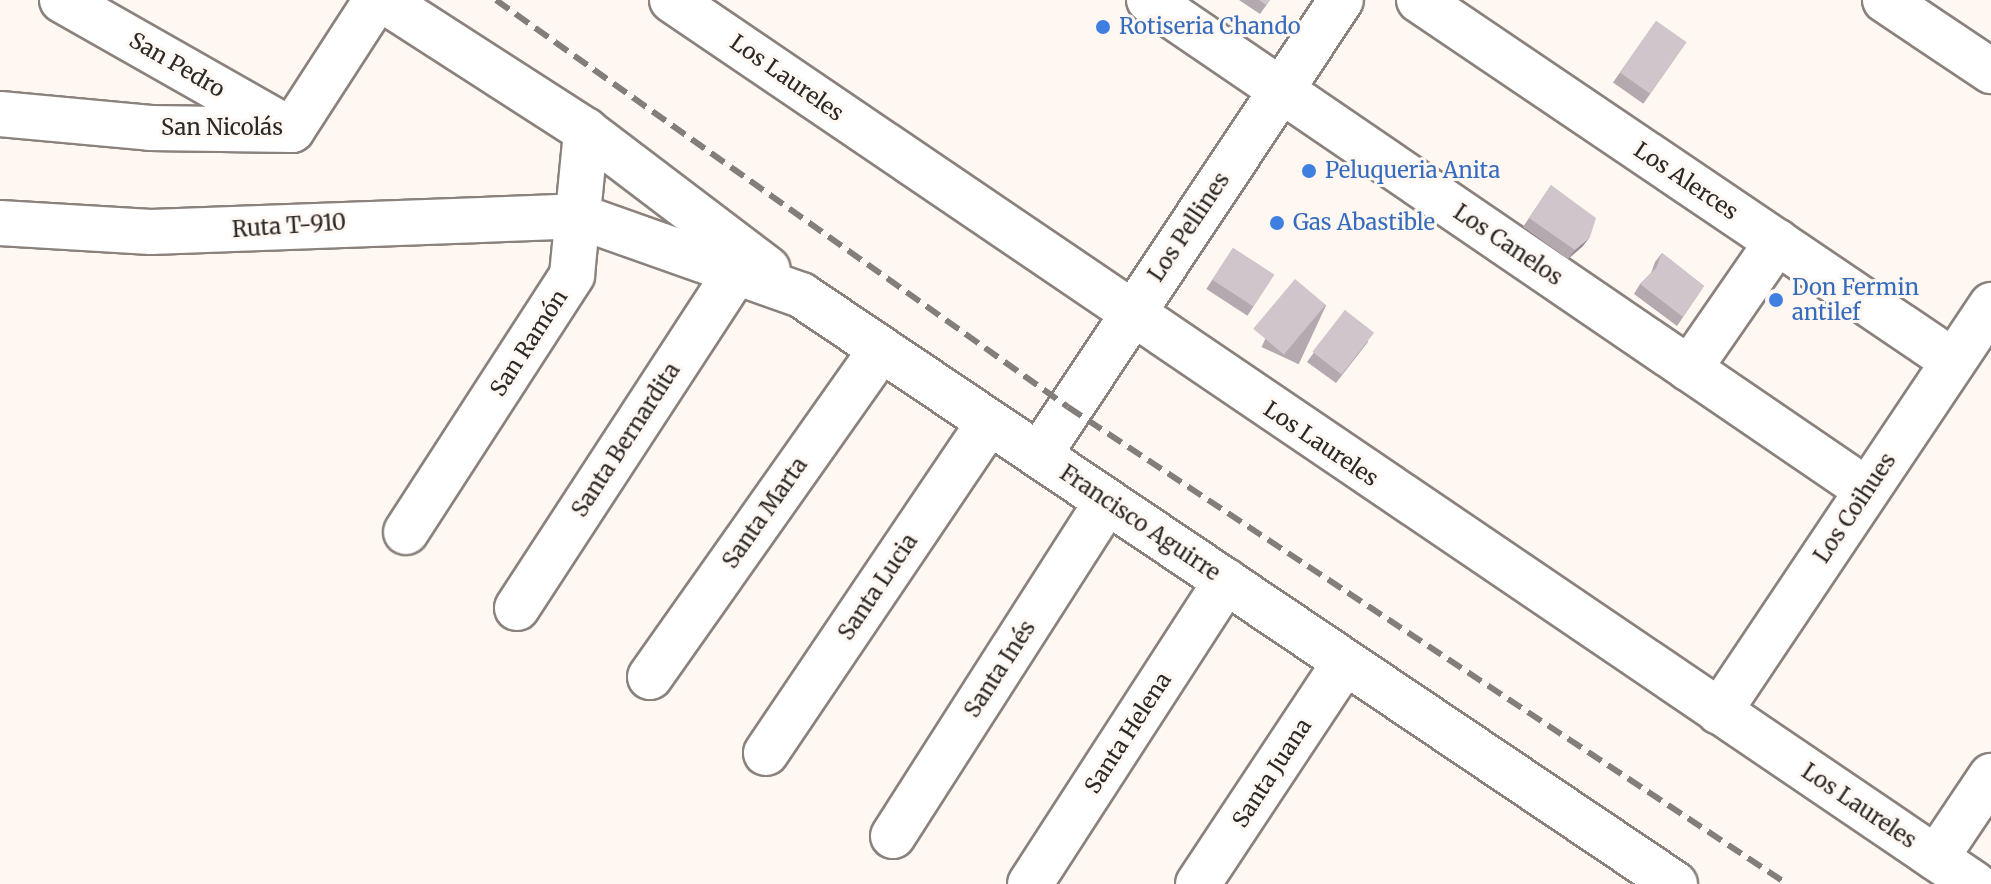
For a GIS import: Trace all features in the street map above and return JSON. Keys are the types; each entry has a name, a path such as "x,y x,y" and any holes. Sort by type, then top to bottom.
{"street":[{"name":"San Pedro","path":"62,0 292,130"},
{"name":"San Nicolás","path":"0,114 150,128 292,130 376,0"},
{"path":"383,0 586,131 801,295"},
{"name":"Los Laureles","path":"672,0 1130,315 1974,884"},
{"name":"Los Canelos","path":"1149,0 1867,490"},
{"name":"Los Pellines","path":"1039,455 1341,0"},
{"name":"Los Alerces","path":"1419,0 1953,361"},
{"path":"1885,0 1991,71"},
{"name":"San Ramón","path":"406,532 572,275 586,131"},
{"name":"Ruta T-910","path":"0,223 151,232 578,216"},
{"name":"Francisco Aguirre","path":"578,216 801,295 1675,884"},
{"path":"1689,369 1777,242"},
{"name":"Santa Bernardita","path":"517,608 736,272"},
{"name":"Los Coihues","path":"1719,712 1991,305"},
{"name":"Santa Marta","path":"650,677 881,349"},
{"name":"Santa Lucia","path":"766,753 989,422"},
{"name":"Santa Inés","path":"893,836 1107,502"},
{"name":"Santa Helena","path":"1030,884 1226,581"},
{"name":"Santa Juana","path":"1198,884 1345,662"},
{"path":"1936,858 1991,776"}],"building":[{"path":"1656,21 1686,42 1650,94 1620,73"},
{"path":"1551,185 1596,218 1590,237 1575,250 1529,218"},
{"path":"1233,248 1274,275 1253,307 1212,280"},
{"path":"1662,253 1704,286 1683,317 1640,284 1656,268"},
{"path":"1295,279 1326,305 1284,355 1253,329"},
{"path":"1345,310 1374,333 1342,375 1312,352"}],"railway":[{"path":"496,0 1068,407 1787,884"}],"place":[{"name":"Rotiseria Chando","path":"1103,27"},
{"name":"Peluqueria Anita","path":"1309,171"},
{"name":"Gas Abastible","path":"1277,223"},
{"name":"Don Fermin antilef","path":"1776,300"}]}
